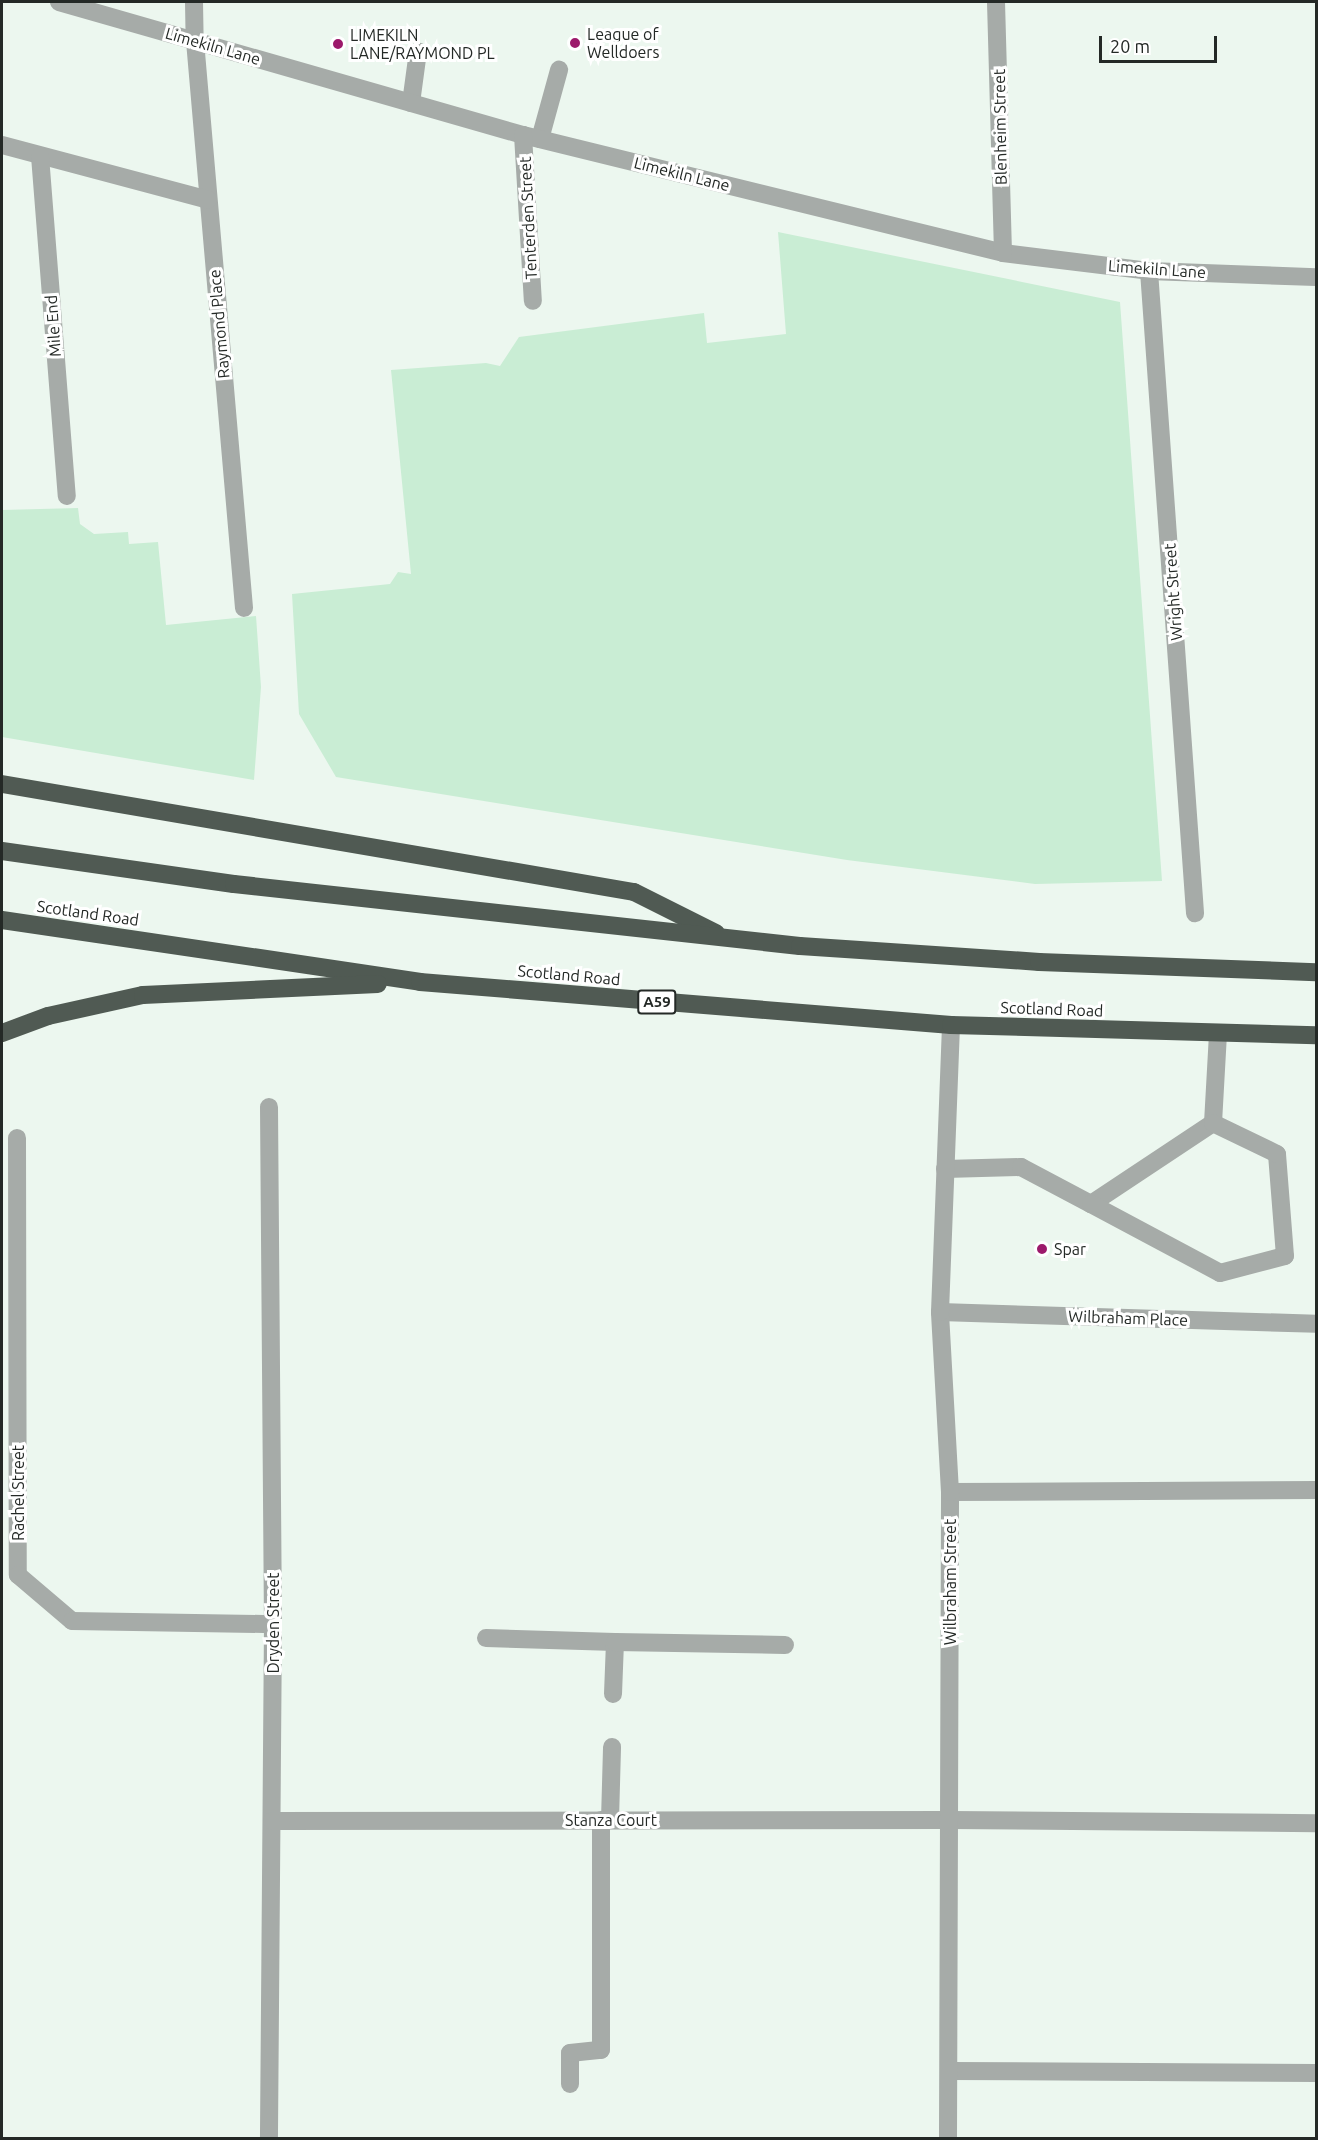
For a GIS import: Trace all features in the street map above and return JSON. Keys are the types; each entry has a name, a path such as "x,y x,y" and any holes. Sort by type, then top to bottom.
{"highway":[{"path":"2,784 634,892 729,939"},
{"path":"2,851 234,884 729,939 1039,962 1317,972"},
{"name":"Scotland Road","path":"2,920 420,982 951,1025 1317,1035"},
{"path":"2,1033 48,1016 143,995 420,982"}],"street":[{"name":"Limekiln Lane","path":"59,2 532,137 1003,253 1149,271 1317,277"},
{"name":"Raymond Place","path":"194,2 208,200 244,608"},
{"name":"Blenheim Street","path":"996,2 1003,253"},
{"path":"411,103 418,51"},
{"name":"Tenterden Street","path":"532,301 532,137 559,70"},
{"path":"2,146 208,200"},
{"name":"Mile End","path":"40,156 67,496"},
{"name":"Wright Street","path":"1149,271 1194,913"},
{"name":"Wilbraham Street","path":"948,2139 950,1492 940,1312 951,1025"},
{"path":"1213,1123 1218,1034"},
{"name":"Dryden Street","path":"269,1107 273,1624 269,2139"},
{"path":"945,1169 1021,1167 1220,1273 1285,1256 1277,1154 1213,1123"},
{"path":"1091,1204 1213,1123"},
{"name":"Rachel Street","path":"17,1138 18,1575 72,1621 273,1624"},
{"name":"Wilbraham Place","path":"940,1312 1317,1324"},
{"path":"950,1492 1317,1490"},
{"path":"486,1638 785,1645"},
{"path":"613,1694 615,1642"},
{"path":"570,2084 570,2053 601,2050 606,1820 612,1747"},
{"name":"Stanza Court","path":"272,1821 950,1820 1317,1823"},
{"path":"948,2071 1317,2073"}],"green space":[{"path":"778,232 1120,302 1162,881 1035,884 847,860 336,777 299,714 292,594 390,584 398,572 411,574 391,370 486,363 500,366 519,337 704,313 707,343 786,334"},
{"path":"78,508 80,524 94,534 128,532 129,544 158,542 166,625 256,616 261,687 254,780 2,737 2,510"}],"place":[{"name":"League of Welldoers","path":"575,43"},
{"name":"LIMEKILN LANE/RAYMOND PL","path":"338,44"},
{"name":"Spar","path":"1042,1249"}]}
